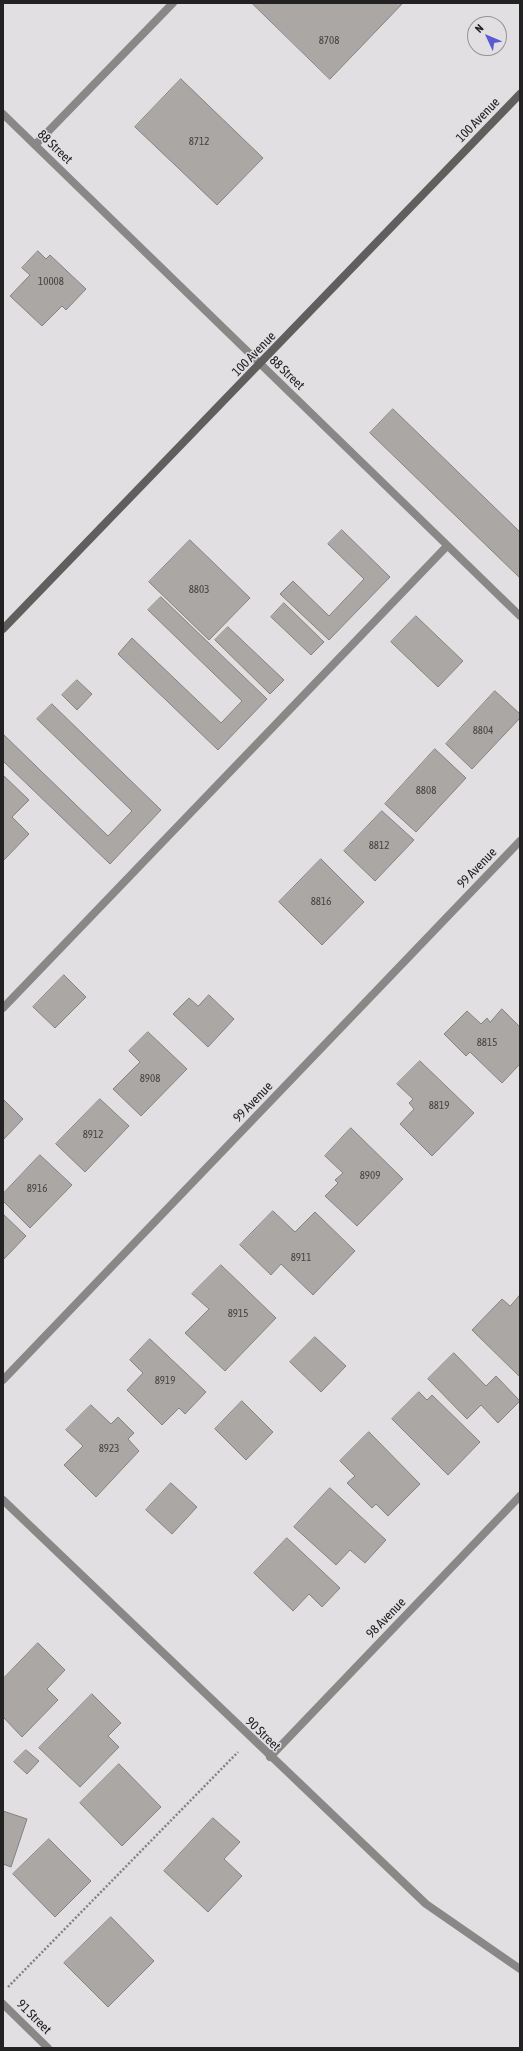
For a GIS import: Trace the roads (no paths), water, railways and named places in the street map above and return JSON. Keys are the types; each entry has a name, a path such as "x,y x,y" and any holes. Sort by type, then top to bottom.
{"main road":[{"name":"100 Avenue","path":"3,629 520,94"}],"street":[{"path":"35,145 173,3"},
{"name":"88 Street","path":"3,114 520,616"},
{"path":"3,1008 447,546"},
{"name":"99 Avenue","path":"3,1380 520,841"},
{"name":"98 Avenue","path":"270,1757 520,1496"},
{"name":"90 Street","path":"3,1500 270,1757 426,1904 520,1969"},
{"name":"91 Street","path":"3,2004 48,2048"}]}
